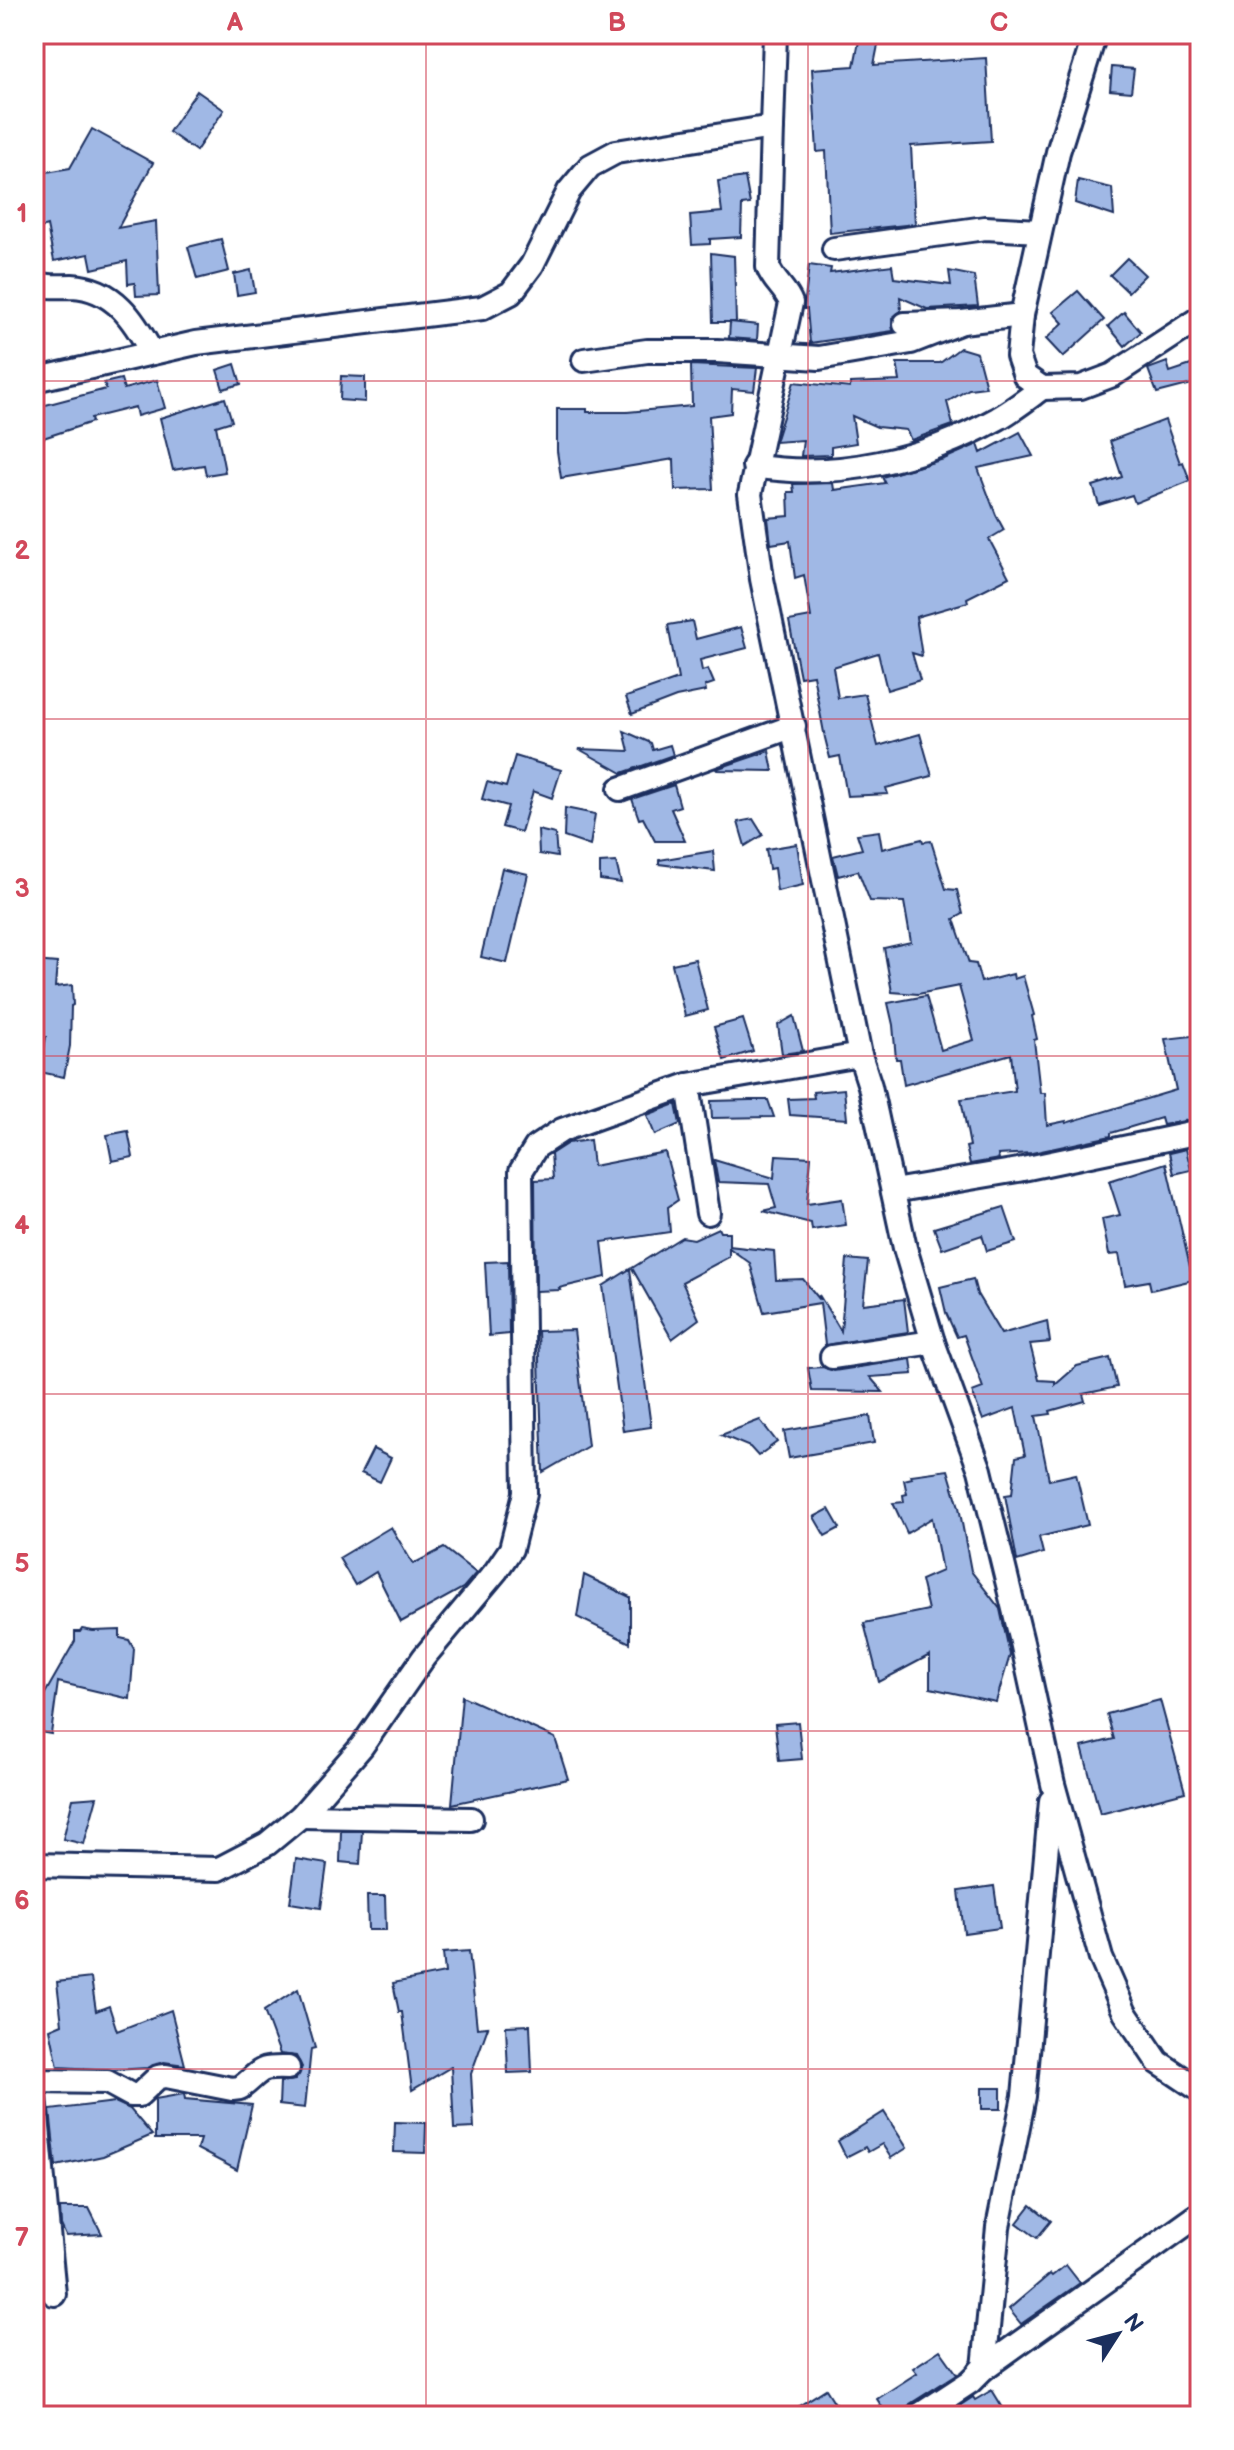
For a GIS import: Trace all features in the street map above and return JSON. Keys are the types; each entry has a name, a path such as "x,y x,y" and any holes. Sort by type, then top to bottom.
{"street":[{"path":"775,34 768,267 791,303 750,494 762,579 860,1055 905,1248 933,1342 980,1470 1053,1784 1101,1958 1125,2013 1158,2062 1200,2090"},
{"path":"1042,388 1025,376 1018,356 1022,315 1058,152 1095,34"},
{"path":"34,380 196,343 482,308 511,293 532,265 569,191 590,166 616,152 772,127"},
{"path":"834,249 985,228 1040,231"},
{"path":"34,282 49,288 73,286 112,298 137,325 152,353"},
{"path":"905,324 1022,315"},
{"path":"754,466 788,471 862,468 932,448 997,419 1042,388 1081,387 1113,375 1200,318"},
{"path":"584,360 647,351 717,351 819,358 911,342 962,322"},
{"path":"620,789 794,726"},
{"path":"34,1865 219,1869 267,1844 301,1816 362,1746 424,1657 511,1549 525,1493 521,1171 536,1147 562,1130 688,1085 860,1055"},
{"path":"688,1085 708,1213"},
{"path":"893,1191 990,1175 1200,1132"},
{"path":"832,1357 933,1342"},
{"path":"918,2416 970,2382 984,2368 998,2227 1024,2096 1053,1784"},
{"path":"301,1816 471,1819"},
{"path":"54,2294 34,2083 107,2082 131,2095 139,2095 158,2077 232,2089 240,2088 257,2071 267,2067 288,2068"},
{"path":"980,2371 1200,2214"}],"building":[{"path":"860,36 879,40 874,65 986,58 991,141 911,146 915,224 830,233 826,151 817,152 812,69 854,66"},
{"path":"1112,67 1134,69 1131,92 1110,90"},
{"path":"197,91 224,110 196,151 169,132"},
{"path":"92,129 153,163 118,228 156,221 159,295 136,296 135,283 128,284 127,261 92,269 89,254 54,261 47,226 34,230 34,174 70,168"},
{"path":"745,177 750,204 742,205 741,237 710,239 710,244 692,245 690,215 722,212 718,181"},
{"path":"1078,180 1112,188 1114,216 1075,203"},
{"path":"221,239 229,271 197,279 188,247"},
{"path":"711,253 734,256 736,322 713,322"},
{"path":"1127,258 1145,275 1128,292 1110,275"},
{"path":"809,265 831,268 830,273 892,265 894,278 951,285 949,271 974,276 978,306 927,309 900,297 901,311 892,318 893,331 810,343 807,309 804,309"},
{"path":"251,270 255,292 237,295 234,274"},
{"path":"1078,291 1104,320 1063,357 1046,339 1063,323 1053,312"},
{"path":"1124,312 1141,332 1125,346 1108,326"},
{"path":"730,322 758,325 757,340 729,338"},
{"path":"960,348 977,353 986,387 969,389 947,402 953,425 911,440 906,430 877,427 852,416 856,443 831,447 831,455 801,456 803,440 775,442 794,382 850,388 850,383 900,381 897,363 940,363"},
{"path":"1167,362 1170,372 1200,362 1200,382 1157,393 1148,369"},
{"path":"235,364 241,384 223,389 217,370"},
{"path":"691,365 757,368 754,391 732,389 731,413 709,416 713,489 675,490 674,459 561,478 557,451 557,409 627,412 692,406"},
{"path":"341,376 365,377 365,402 340,400"},
{"path":"121,379 124,389 157,380 165,408 137,416 135,407 91,418 92,422 34,441 34,408 106,389 104,383"},
{"path":"225,398 232,421 216,426 225,472 206,475 204,465 173,470 160,418"},
{"path":"1165,420 1180,463 1183,462 1190,481 1135,503 1132,495 1099,505 1093,486 1122,477 1110,441"},
{"path":"1020,432 1033,456 978,468 1004,530 989,539 1009,577 967,598 968,602 916,617 922,656 912,653 920,680 887,690 878,653 833,667 838,698 865,694 878,746 920,734 932,776 886,788 888,794 847,796 840,756 830,758 813,675 800,677 789,621 811,617 804,575 795,578 790,541 771,544 768,518 789,516 788,492 794,492 793,484 833,483 834,490 885,483 882,477 944,459 978,444 981,453"},
{"path":"692,621 696,639 741,627 747,648 700,660 702,671 708,669 714,683 705,686 706,691 676,697 632,714 626,697 678,679 668,625"},
{"path":"624,731 651,743 653,750 670,745 673,755 622,773 579,749 629,751"},
{"path":"769,751 773,771 716,769"},
{"path":"515,756 561,770 552,798 533,791 521,832 502,827 508,806 482,799 487,782 506,787"},
{"path":"674,785 680,806 671,809 685,841 655,841 643,818 639,819 632,799"},
{"path":"565,808 595,814 590,846 564,837"},
{"path":"753,819 763,835 745,846 738,822"},
{"path":"538,830 555,834 557,857 539,854"},
{"path":"879,831 882,849 922,839 923,842 931,841 946,889 957,890 963,914 954,919 969,963 976,964 981,982 1013,974 1014,979 1023,976 1034,1015 1040,1093 1045,1093 1047,1125 1066,1123 1176,1090 1165,1039 1200,1035 1200,1118 1163,1125 1161,1118 1111,1133 1111,1136 1032,1153 998,1155 999,1159 970,1164 966,1147 970,1146 961,1099 1015,1091 1011,1054 904,1085 900,1059 896,1059 888,1003 926,996 941,1050 974,1040 959,986 918,994 892,992 884,948 911,942 904,902 870,901 858,871 838,876 833,856 862,849 857,834"},
{"path":"797,844 803,885 777,891 774,868 769,869 766,849"},
{"path":"713,851 715,871 659,864 659,860"},
{"path":"616,862 621,883 600,880 600,863"},
{"path":"502,868 528,874 507,963 481,957"},
{"path":"695,959 708,1010 685,1016 672,964"},
{"path":"34,961 57,963 55,987 72,985 70,1046 64,1077 40,1072 46,1037 35,1037"},
{"path":"794,1016 803,1051 782,1054 778,1025"},
{"path":"743,1019 753,1051 724,1060 714,1027"},
{"path":"844,1089 847,1119 790,1115 788,1099 814,1098 813,1092"},
{"path":"768,1100 774,1117 712,1118 711,1101"},
{"path":"676,1104 680,1124 655,1135 647,1115"},
{"path":"128,1131 133,1157 112,1161 107,1135"},
{"path":"590,1140 593,1166 665,1152 678,1200 668,1207 670,1232 602,1242 606,1277 560,1290 536,1291 535,1180 553,1179 551,1154 568,1143"},
{"path":"1186,1149 1191,1170 1174,1174 1169,1153"},
{"path":"776,1155 811,1157 807,1204 842,1199 846,1225 812,1230 811,1223 763,1211 776,1208 769,1184 718,1182 714,1160 774,1178"},
{"path":"1166,1163 1193,1280 1151,1290 1149,1281 1125,1285 1119,1254 1109,1255 1102,1219 1120,1215 1109,1181"},
{"path":"1004,1207 1016,1242 987,1251 982,1235 942,1249 934,1228"},
{"path":"718,1228 720,1232 729,1232 729,1246 774,1251 776,1280 803,1279 820,1300 819,1295 841,1331 847,1259 868,1261 863,1304 904,1299 908,1332 825,1345 820,1303 764,1312 750,1263 729,1248 729,1257 682,1282 699,1319 672,1339 632,1268 682,1237 694,1239"},
{"path":"508,1261 509,1334 489,1336 485,1262"},
{"path":"630,1269 651,1427 623,1431 603,1286"},
{"path":"973,1279 977,1294 1001,1334 1047,1321 1050,1342 1030,1344 1039,1380 1055,1381 1055,1385 1077,1366 1110,1358 1117,1387 1083,1394 1085,1401 1050,1411 1051,1414 1036,1416 1049,1480 1076,1474 1088,1525 1039,1537 1043,1553 1017,1561 1005,1495 1012,1494 1016,1457 1025,1455 1015,1408 983,1420 972,1392 983,1388 964,1335 957,1337 946,1313 940,1287"},
{"path":"574,1330 588,1446 543,1472 538,1331"},
{"path":"911,1359 913,1374 870,1377 883,1392 812,1391 808,1368 823,1367 834,1371"},
{"path":"870,1416 874,1443 789,1458 784,1431"},
{"path":"760,1420 777,1442 758,1456 750,1447 721,1435"},
{"path":"373,1449 391,1458 380,1482 361,1473"},
{"path":"948,1470 959,1507 971,1571 1000,1609 1010,1655 996,1702 930,1688 930,1655 879,1682 864,1623 928,1610 921,1580 942,1571 932,1518 907,1533 893,1503 904,1502 903,1495 907,1494 904,1480 912,1478 911,1475"},
{"path":"829,1509 840,1528 825,1536 814,1517"},
{"path":"391,1527 413,1564 444,1548 476,1573 463,1588 401,1622 376,1572 355,1585 339,1558"},
{"path":"584,1575 630,1597 630,1643 577,1617"},
{"path":"82,1629 120,1630 120,1638 129,1640 134,1649 130,1699 58,1682 51,1734 34,1731 34,1704 39,1704 75,1641 75,1632"},
{"path":"462,1696 555,1738 568,1779 452,1804"},
{"path":"1160,1700 1185,1792 1100,1814 1082,1747 1114,1739 1107,1714"},
{"path":"798,1722 802,1759 779,1761 775,1724"},
{"path":"97,1797 84,1844 63,1839 73,1799"},
{"path":"341,1831 362,1831 360,1864 340,1862"},
{"path":"296,1859 327,1864 321,1908 290,1903"},
{"path":"994,1886 1000,1928 964,1933 959,1891"},
{"path":"367,1896 385,1896 386,1930 368,1930"},
{"path":"469,1951 477,2028 488,2027 471,2074 474,2128 454,2129 451,2067 412,2090 402,2012 399,2012 393,1983 445,1973 443,1953"},
{"path":"91,1978 96,2011 109,2006 117,2031 171,2010 185,2065 164,2062 148,2068 114,2070 58,2067 50,2029 62,2024 57,1982"},
{"path":"298,1989 315,2048 311,2049 305,2108 279,2105 280,2082 295,2080 302,2067 296,2056 280,2054 264,2011"},
{"path":"530,2025 532,2072 508,2073 506,2026"},
{"path":"982,2088 1001,2088 1001,2109 982,2109"},
{"path":"184,2094 185,2099 252,2105 237,2170 197,2149 200,2139 155,2139 155,2099"},
{"path":"115,2102 130,2109 152,2135 103,2156 56,2166 50,2110"},
{"path":"884,2112 907,2148 891,2158 882,2144 868,2152 865,2147 846,2157 838,2141"},
{"path":"395,2122 426,2123 425,2153 394,2152"},
{"path":"1031,2205 1051,2221 1037,2238 1017,2223"},
{"path":"60,2208 89,2208 102,2234 66,2236 61,2225"},
{"path":"1066,2265 1080,2283 1021,2324 1009,2309 1050,2274 1052,2276"},
{"path":"940,2350 957,2374 910,2404 904,2416 888,2416 877,2399 917,2373 913,2368"},
{"path":"826,2389 843,2416 783,2416"},
{"path":"992,2390 1008,2416 944,2416 973,2397 975,2400"}]}
